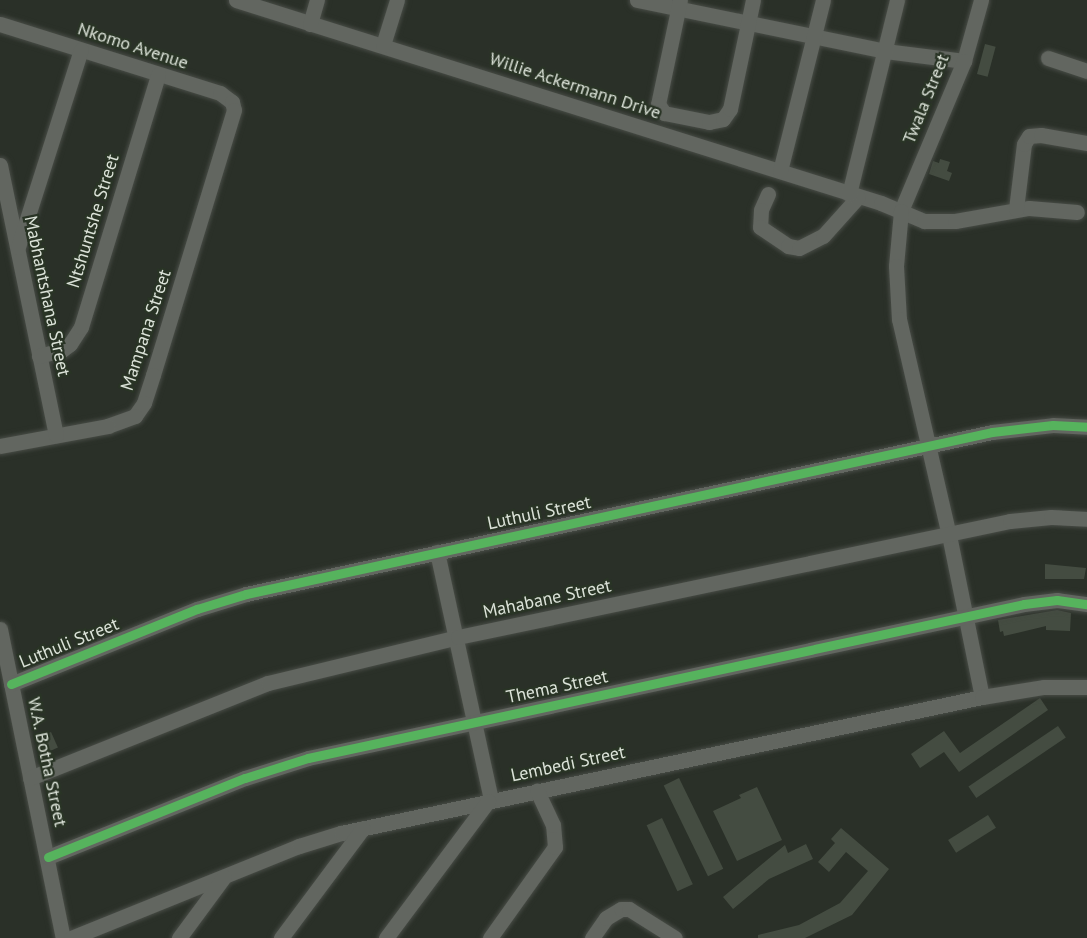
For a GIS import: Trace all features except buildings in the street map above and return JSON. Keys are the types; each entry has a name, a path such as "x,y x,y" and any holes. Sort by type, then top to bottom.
{"street":[{"name":"Willie Ackermann Drive","path":"236,0 780,171 901,211 924,221 938,222 1029,208 1077,212"},
{"path":"310,24 317,0"},
{"path":"383,45 397,0"},
{"path":"637,0 679,5 748,24 815,35 885,51 964,61"},
{"path":"679,5 659,91 659,109 687,118 714,122 726,116 753,0"},
{"path":"780,171 823,0"},
{"path":"768,194 761,210 760,227 788,246 799,248 824,236 853,195 897,0"},
{"name":"Twala Street","path":"901,211 964,61 981,0"},
{"name":"Nkomo Avenue","path":"2,29 81,50 227,97 232,102 234,110 231,122"},
{"path":"17,250 81,50"},
{"path":"1048,58 1087,71"},
{"name":"Ntshuntshe Street","path":"39,356 62,350 70,344 81,327 158,75"},
{"name":"Mampana Street","path":"0,446 123,422 135,416 144,403 231,122"},
{"path":"1016,209 1026,138 1034,134 1087,143"},
{"name":"Mabhantshana Street","path":"0,165 56,435"},
{"path":"901,211 896,249 899,319 949,535 982,697"},
{"name":"Luthuli Street","path":"11,684 223,599 1023,426 1087,427"},
{"name":"Mahabane Street","path":"30,778 258,686 458,637 1029,518 1087,519"},
{"path":"386,938 490,801 458,637 437,552"},
{"name":"Thema Street","path":"48,857 271,768 319,755 1042,601 1087,604"},
{"name":"W.A. Botha Street","path":"0,629 63,938"},
{"name":"Lembedi Street","path":"71,938 299,846 363,828 982,697 1044,687 1087,687"},
{"path":"489,938 555,847 553,825 537,790"},
{"path":"282,938 363,828"},
{"path":"179,938 224,877"},
{"path":"592,938 606,918 621,909 629,909 675,938"}],"cycle path":[{"path":"11,684 197,609 246,594 992,432 1053,425 1087,427"},
{"path":"48,857 245,778 308,758 1024,604 1057,600 1087,604"}]}
